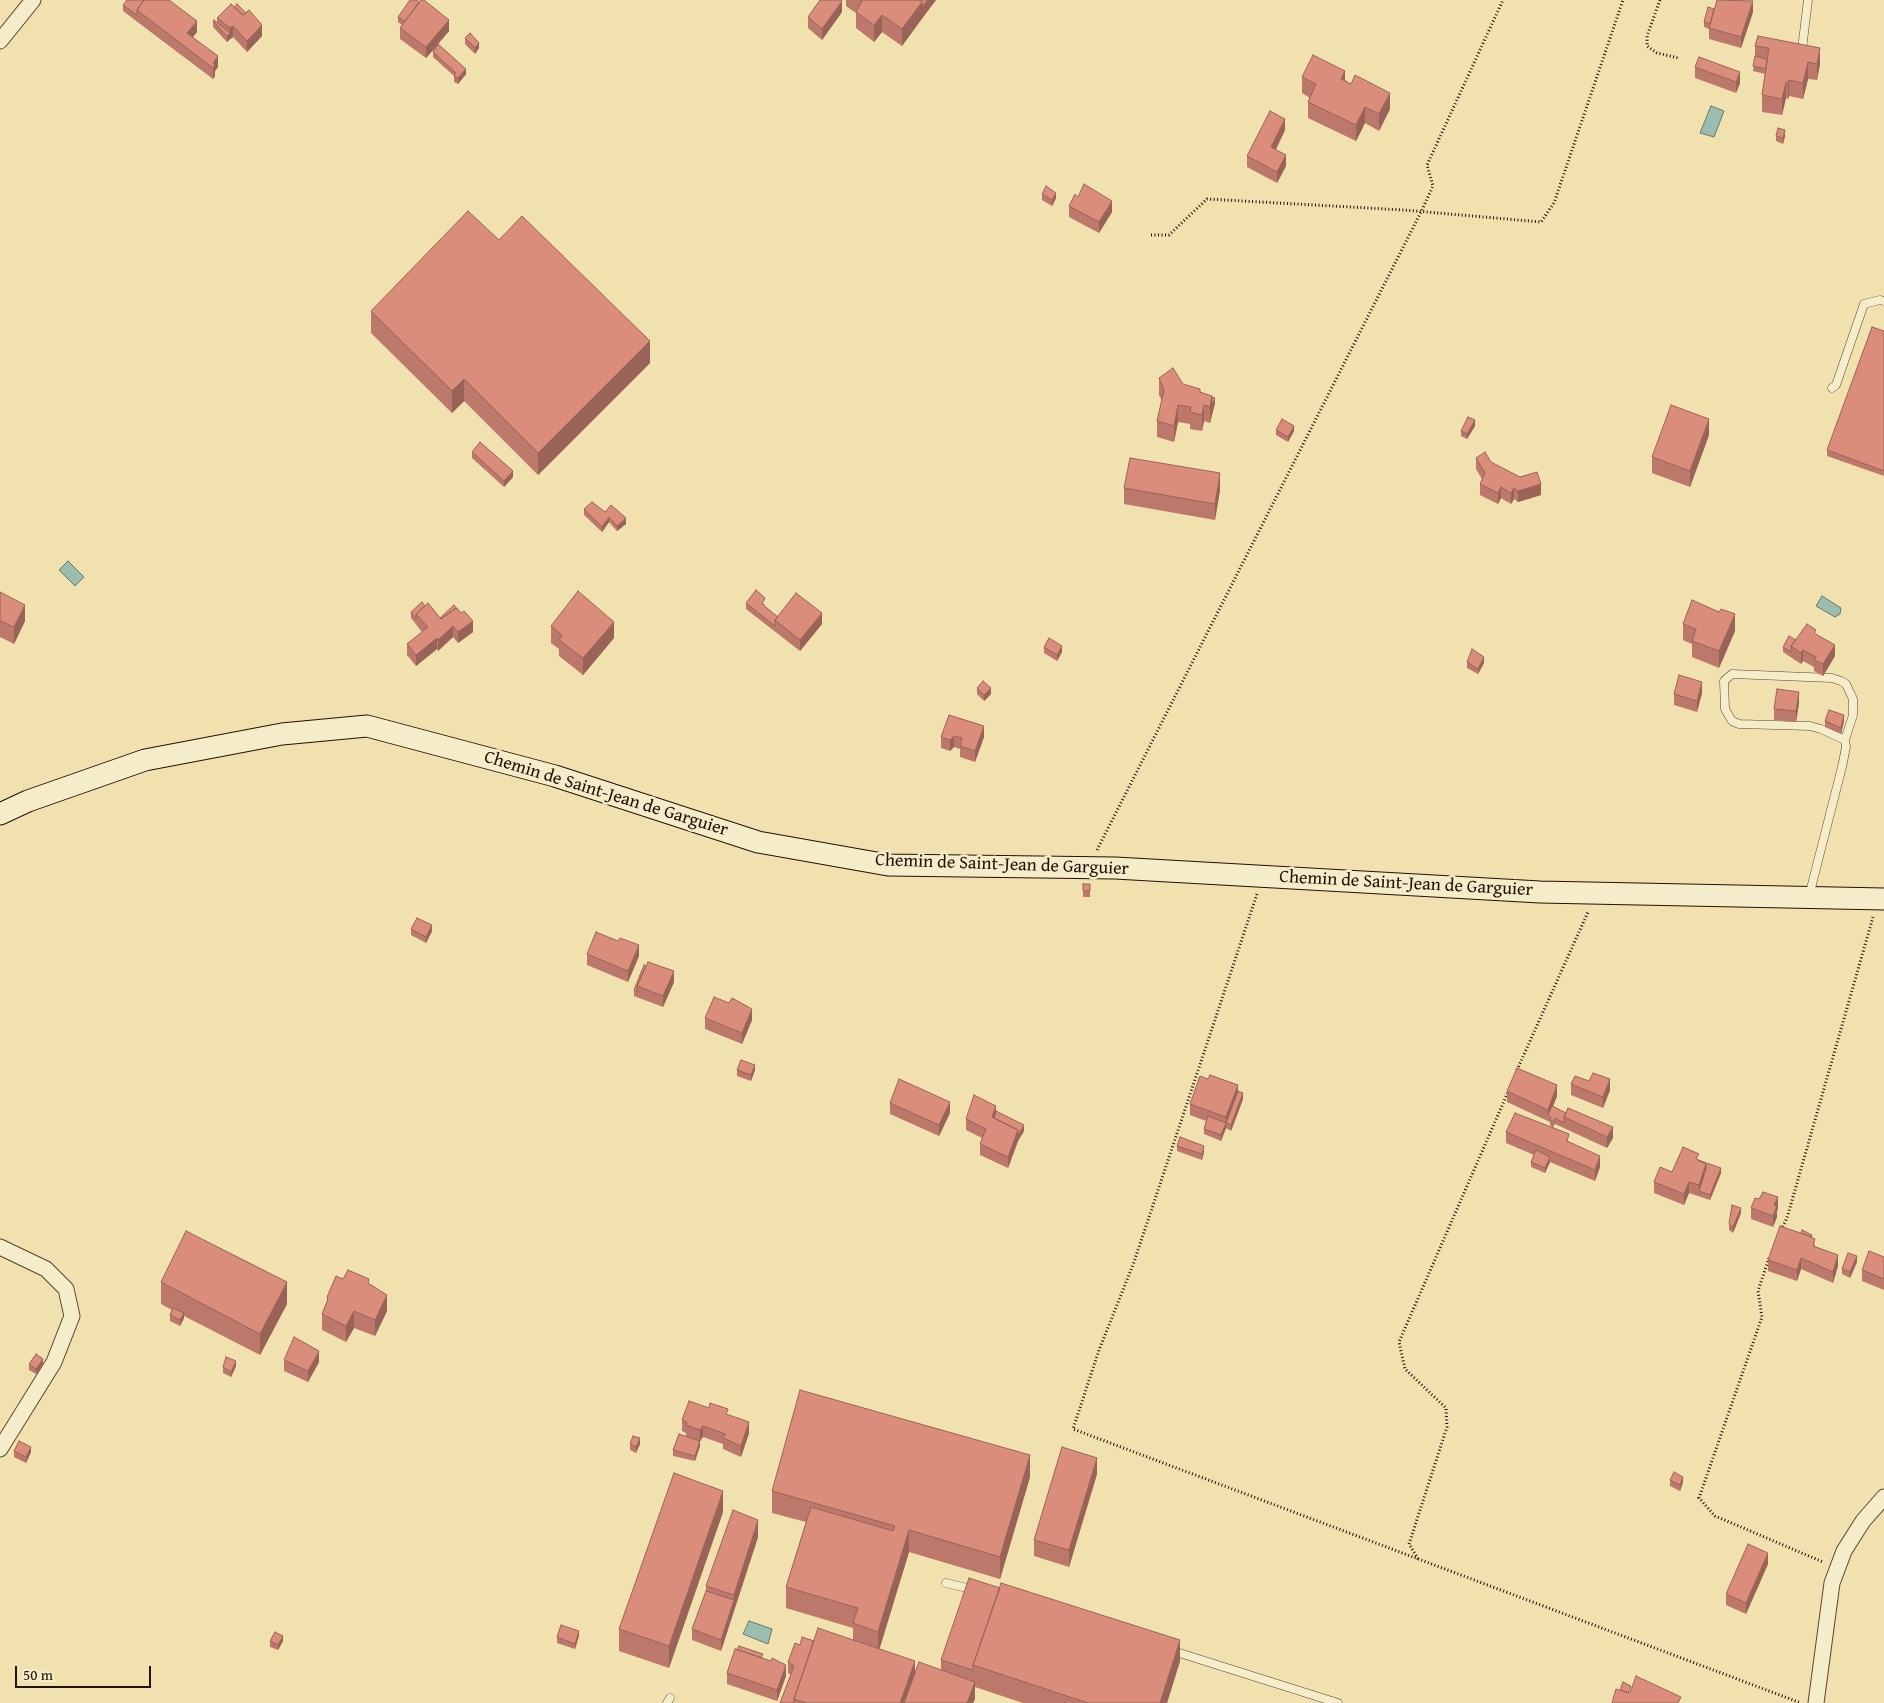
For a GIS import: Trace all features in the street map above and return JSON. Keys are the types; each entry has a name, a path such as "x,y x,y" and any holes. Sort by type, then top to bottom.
{"street":[{"path":"0,41 33,0"},
{"name":"Chemin de Saint-Jean de Garguier","path":"0,814 28,801 145,760 282,734 367,726 555,776 758,842 888,865 1087,868 1540,892 1881,899"},
{"path":"0,1247 46,1269 66,1289 72,1316 54,1362 0,1449"},
{"path":"1816,1703 1832,1583 1844,1551 1863,1521 1884,1497"}],"lane":[{"path":"1802,49 1808,0"},
{"path":"1832,388 1836,385 1864,304 1880,300 1884,302"},
{"path":"1808,898 1842,767 1846,747 1845,740 1853,715 1853,699 1846,684 1832,678 1732,674 1724,680 1725,709 1732,721 1739,724 1810,726 1845,740"},
{"path":"946,1583 980,1591"},
{"path":"1158,1646 1338,1703"}],"path":[{"path":"1087,868 1421,212 1432,186 1427,165 1503,0"},
{"path":"1151,235 1169,235 1207,199 1421,212 1541,222 1554,203 1623,0"},
{"path":"1660,0 1647,36 1647,46 1657,53 1678,58"},
{"path":"1263,876 1134,1262 1099,1350 1073,1429 1802,1703"},
{"path":"1517,1072 1596,893"},
{"path":"1780,1232 1787,1218 1881,899"},
{"path":"1418,1559 1409,1544 1447,1427 1446,1408 1405,1368 1399,1342 1509,1089"},
{"path":"1770,1254 1758,1291 1762,1317 1698,1498 1715,1516 1837,1568"}],"shaded area":[{"path":"1711,106 1724,111 1714,137 1700,133"},
{"path":"68,561 84,577 75,586 59,570"},
{"path":"1822,596 1841,608 1840,614 1835,617 1816,606"},
{"path":"749,1621 772,1629 768,1644 743,1634"}],"building":[{"path":"127,0 144,0 137,10 137,15 123,5"},
{"path":"144,0 169,0 197,21 187,33 218,56 213,63 215,65 213,68 137,10"},
{"path":"410,0 417,0 419,2 405,21 398,17"},
{"path":"421,0 424,0 449,20 426,47 400,28"},
{"path":"820,0 842,1 822,29 808,17"},
{"path":"860,0 920,0 922,2 902,29 882,15 874,25 856,12 862,1"},
{"path":"920,0 928,0 922,7"},
{"path":"1717,0 1753,1 1741,37 1709,28"},
{"path":"231,4 243,15 249,10 262,25 247,41 233,26 230,28 217,18"},
{"path":"237,4 246,13 243,15 234,7"},
{"path":"1708,7 1714,9 1710,24 1704,22"},
{"path":"213,21 230,33 227,36"},
{"path":"470,33 479,43 475,48 465,38"},
{"path":"1758,36 1820,48 1817,64 1808,62 1803,83 1789,80 1788,83 1786,82 1782,99 1762,95 1769,48 1755,46"},
{"path":"438,44 466,69 458,78 454,76 456,73 433,52"},
{"path":"1313,55 1345,71 1341,79 1351,84 1355,75 1390,93 1379,114 1365,107 1356,125 1308,102 1316,84 1302,77"},
{"path":"1755,56 1767,59 1766,69 1753,66"},
{"path":"1699,57 1740,72 1736,82 1695,67"},
{"path":"1270,111 1285,119 1271,147 1286,155 1277,172 1247,156"},
{"path":"1778,128 1785,130 1783,138 1776,136"},
{"path":"1084,184 1112,201 1099,222 1069,206 1075,194 1078,197"},
{"path":"1046,186 1056,193 1052,200 1042,194"},
{"path":"468,211 499,240 522,216 650,341 538,453 464,379 452,391 371,311"},
{"path":"1872,327 1884,331 1884,471 1827,450"},
{"path":"1173,368 1183,384 1200,389 1200,392 1212,396 1210,407 1204,405 1202,415 1190,412 1191,407 1178,405 1174,426 1157,421 1164,390 1159,378"},
{"path":"1671,405 1709,419 1690,471 1652,457"},
{"path":"1468,417 1475,420 1467,434 1461,431"},
{"path":"1282,419 1294,426 1288,437 1276,430"},
{"path":"480,442 513,471 504,481 472,452"},
{"path":"1485,452 1491,462 1520,477 1537,472 1541,484 1518,491 1514,488 1511,493 1501,487 1498,493 1480,484 1485,473 1476,458"},
{"path":"1130,458 1220,473 1215,504 1124,488"},
{"path":"592,502 605,512 611,505 626,518 617,526 609,517 602,527 584,509"},
{"path":"756,590 765,598 762,604 778,617 775,620 775,626 746,603"},
{"path":"578,591 614,622 583,658 559,640 562,635 551,626"},
{"path":"0,592 25,605 14,627 0,621"},
{"path":"796,593 822,613 800,640 775,620"},
{"path":"1692,600 1719,612 1721,609 1735,614 1719,651 1692,641 1696,629 1683,624"},
{"path":"422,602 425,606 416,614 416,619 411,612"},
{"path":"428,603 441,619 456,608 461,613 464,611 473,621 458,632 453,626 438,640 437,638 416,655 407,644 428,627 416,614"},
{"path":"454,605 461,613 456,608 440,618"},
{"path":"1807,624 1816,630 1814,633 1835,645 1823,664 1814,660 1816,657 1803,650 1801,653 1791,646"},
{"path":"1789,636 1796,640 1791,646 1791,652 1783,647"},
{"path":"1049,638 1062,646 1057,655 1044,647"},
{"path":"1472,649 1484,657 1478,669 1467,662"},
{"path":"1679,675 1702,682 1697,701 1674,694"},
{"path":"983,681 991,688 984,695 977,688"},
{"path":"1777,689 1799,692 1796,711 1774,709"},
{"path":"1829,710 1844,715 1841,728 1825,721"},
{"path":"949,715 984,726 975,751 960,746 962,738 954,736 950,740 941,737"},
{"path":"1083,884 1090,884 1090,891 1083,891"},
{"path":"417,918 432,925 426,937 411,929"},
{"path":"596,932 618,941 620,938 639,945 628,971 587,954"},
{"path":"648,962 674,971 663,996 637,986"},
{"path":"644,965 646,966 637,986 637,992 634,990"},
{"path":"714,997 729,1003 732,998 752,1009 742,1033 705,1018"},
{"path":"741,1060 755,1065 751,1075 737,1070"},
{"path":"1517,1068 1557,1085 1548,1110 1507,1091"},
{"path":"1593,1073 1610,1079 1603,1097 1571,1084 1575,1076 1589,1081"},
{"path":"1210,1075 1238,1085 1226,1117 1190,1104 1200,1076 1208,1079"},
{"path":"899,1079 950,1102 939,1125 890,1103"},
{"path":"1238,1091 1243,1093 1231,1125 1226,1123"},
{"path":"974,1095 996,1106 992,1117 1018,1130 1008,1157 980,1144 986,1129 966,1119"},
{"path":"1552,1106 1566,1113 1564,1123 1555,1118 1553,1122 1550,1120 1551,1117 1548,1115"},
{"path":"1568,1108 1613,1127 1607,1137 1564,1117"},
{"path":"996,1111 1024,1125 1018,1136 1018,1130 994,1118"},
{"path":"1515,1113 1569,1134 1567,1141 1600,1156 1595,1170 1506,1132"},
{"path":"1208,1116 1226,1123 1221,1135 1204,1129"},
{"path":"1180,1137 1204,1146 1202,1154 1177,1146"},
{"path":"1683,1147 1699,1154 1696,1159 1706,1164 1699,1185 1689,1182 1684,1194 1654,1182 1660,1167 1672,1172"},
{"path":"1536,1150 1550,1157 1545,1168 1531,1162"},
{"path":"1698,1160 1721,1168 1710,1195 1699,1191 1706,1164"},
{"path":"1763,1192 1778,1197 1774,1205 1777,1206 1773,1216 1751,1208 1755,1198 1759,1199"},
{"path":"1732,1205 1741,1208 1733,1227 1729,1224"},
{"path":"1780,1226 1815,1239 1813,1246 1838,1255 1833,1272 1801,1258 1797,1270 1768,1260"},
{"path":"1802,1230 1812,1235 1811,1237 1801,1233"},
{"path":"186,1231 287,1282 260,1334 161,1282"},
{"path":"1869,1251 1884,1257 1884,1279 1862,1270"},
{"path":"1848,1253 1857,1256 1850,1272 1842,1269"},
{"path":"348,1270 369,1279 368,1283 387,1295 375,1320 354,1311 346,1326 322,1314 336,1276 343,1279"},
{"path":"173,1308 184,1313 180,1320 170,1315"},
{"path":"294,1337 319,1351 308,1371 284,1360"},
{"path":"36,1354 43,1359 36,1369 29,1364"},
{"path":"226,1357 236,1361 231,1372 223,1367"},
{"path":"800,1390 1030,1455 1000,1557 909,1530 878,1632 853,1623 858,1608 786,1587 811,1507 893,1531 895,1526 772,1491"},
{"path":"689,1401 709,1408 710,1403 728,1409 726,1414 749,1422 741,1446 723,1438 725,1434 703,1426 700,1430 686,1425 687,1422 682,1420"},
{"path":"679,1434 700,1441 695,1456 673,1450"},
{"path":"633,1436 640,1438 636,1447 630,1444"},
{"path":"19,1441 31,1447 26,1457 14,1451"},
{"path":"1062,1447 1097,1458 1069,1550 1034,1540"},
{"path":"1674,1472 1683,1477 1680,1485 1670,1480"},
{"path":"674,1473 723,1491 669,1646 619,1629"},
{"path":"733,1510 758,1520 734,1595 706,1586"},
{"path":"1748,1544 1768,1553 1746,1603 1726,1594"},
{"path":"969,1578 1000,1588 973,1665 973,1670 941,1660"},
{"path":"1001,1583 1180,1640 1160,1703 1088,1703 973,1665"},
{"path":"706,1591 734,1600 721,1640 692,1629"},
{"path":"561,1625 579,1631 575,1644 557,1637"},
{"path":"818,1628 915,1661 900,1703 806,1703 794,1699"},
{"path":"275,1632 283,1636 278,1645 270,1641"},
{"path":"802,1637 814,1641 794,1703 780,1703 794,1666 788,1662 795,1643 800,1645"},
{"path":"739,1646 763,1654 761,1658 737,1649"},
{"path":"735,1649 771,1661 772,1658 786,1665 777,1690 727,1673"},
{"path":"919,1662 975,1682 967,1703 904,1703"},
{"path":"1636,1676 1681,1697 1678,1703 1612,1703 1616,1689 1630,1693"},
{"path":"1623,1682 1631,1686 1628,1693 1620,1690"}]}
